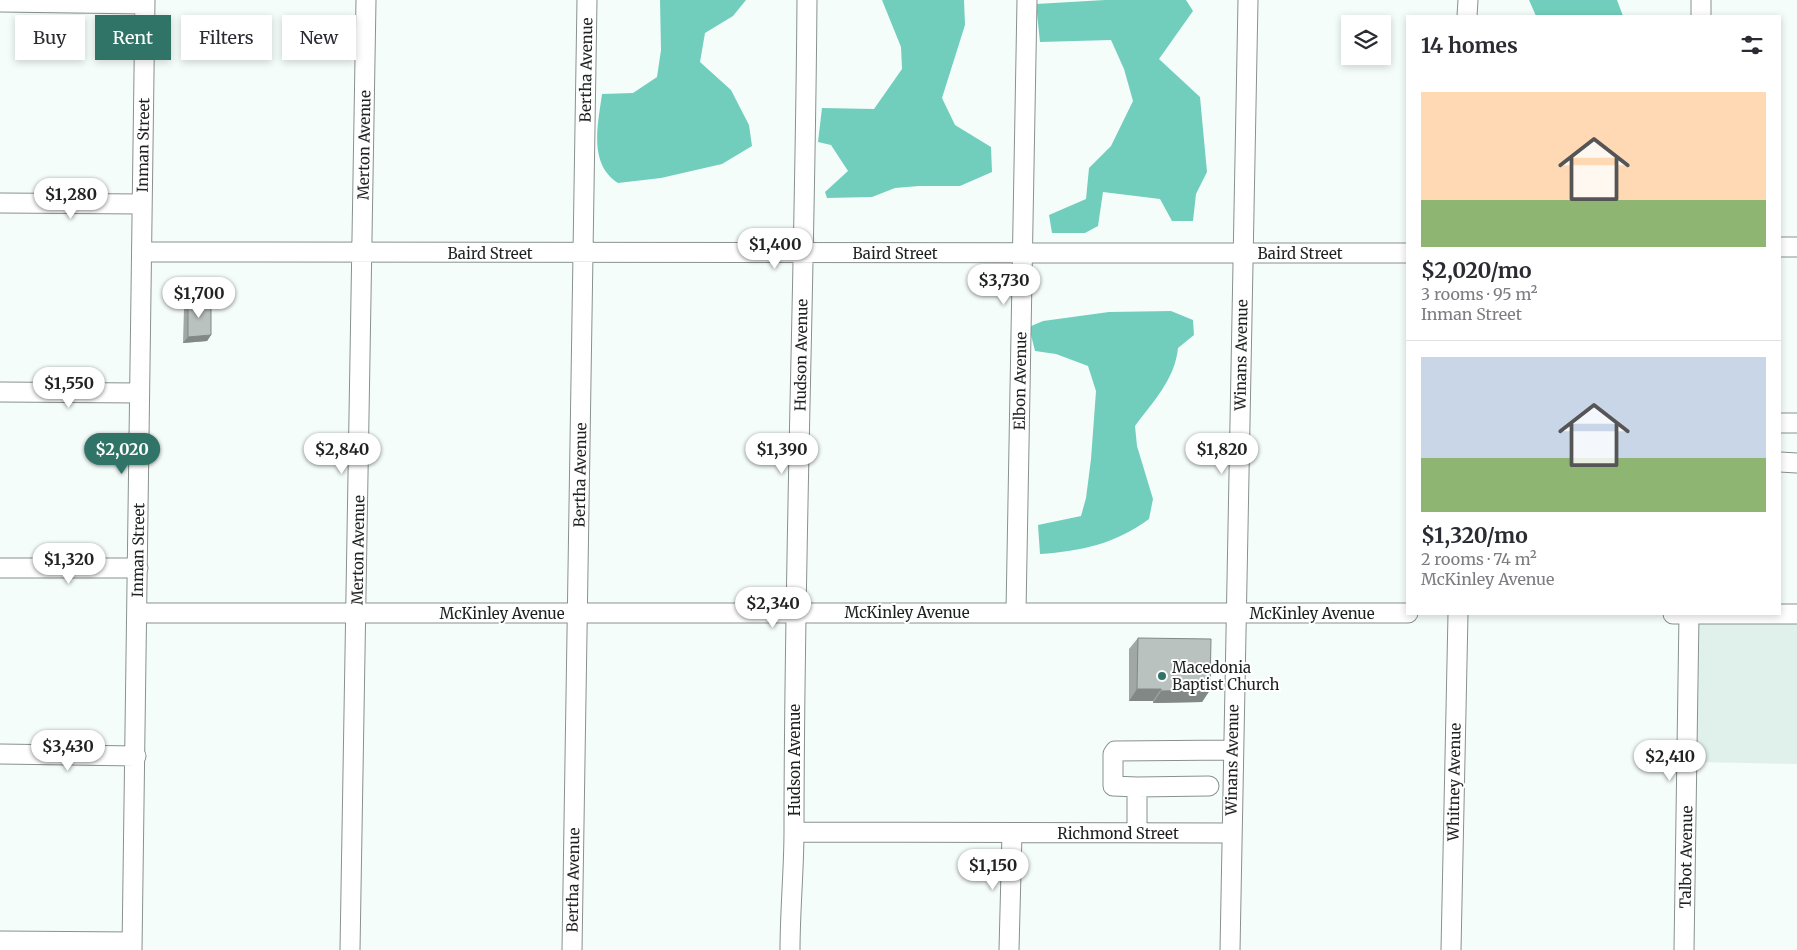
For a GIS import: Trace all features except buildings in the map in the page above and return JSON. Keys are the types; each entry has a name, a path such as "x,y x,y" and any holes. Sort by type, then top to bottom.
{"street":[{"name":"Merton Avenue","path":"350,950 366,0"},
{"name":"Bertha Avenue","path":"572,950 588,0"},
{"name":"Hudson Avenue","path":"790,950 794,832 795,612 807,0"},
{"name":"Elbon Avenue","path":"1016,612 1027,0"},
{"name":"Winans Avenue","path":"1230,950 1248,0"},
{"path":"1467,15 1468,0"},
{"path":"1701,0 1701,15"},
{"path":"0,2 145,2"},
{"name":"Inman Street","path":"132,946 145,2"},
{"path":"0,203 142,204"},
{"path":"1781,247 1797,247"},
{"name":"Baird Street","path":"142,252 584,254 1406,253"},
{"path":"0,392 139,393"},
{"path":"1781,423 1797,423"},
{"path":"1781,462 1797,462"},
{"path":"0,568 138,568"},
{"name":"McKinley Avenue","path":"138,613 1406,613"},
{"path":"1781,614 1797,614"},
{"name":"Whitney Avenue","path":"1451,950 1458,615"},
{"name":"Talbot Avenue","path":"1684,950 1689,615"},
{"path":"1209,786 1113,786 1113,754 1116,751 1233,750"},
{"path":"0,754 136,756"},
{"path":"1137,787 1137,833"},
{"name":"Richmond Street","path":"794,832 1231,834"},
{"path":"1009,950 1012,833"},
{"path":"0,941 132,946"}],"shaded area":[{"path":"1695,617 1797,617 1797,764 1695,762"}],"green space":[{"path":"660,0 746,0 733,16 705,33 700,62 731,90 749,125 752,146 722,164 661,178 618,183 602,165 597,143 602,94 633,93 657,77 661,50"},
{"path":"882,0 964,0 965,25 942,98 955,125 991,147 992,172 960,186 895,188 872,197 827,198 825,192 848,171 831,145 818,142 822,108 874,109 902,69 901,47"},
{"path":"1105,0 1186,0 1193,11 1159,59 1200,97 1207,172 1196,194 1193,221 1172,221 1160,199 1103,192 1098,226 1085,233 1052,233 1049,215 1086,199 1089,168 1111,146 1133,101 1124,69 1111,40 1040,42 1036,4"},
{"path":"1529,0 1617,0 1623,15 1536,15"},
{"path":"1171,311 1193,320 1194,335 1178,348 1173,370 1168,380 1135,426 1137,446 1153,499 1149,519 1124,535 1098,545 1070,551 1040,554 1038,525 1081,516 1086,498 1091,459 1096,391 1088,366 1056,354 1035,351 1029,327 1043,321 1109,312"}],"place":[{"name":"Macedonia Baptist Church","path":"1162,676"}]}
